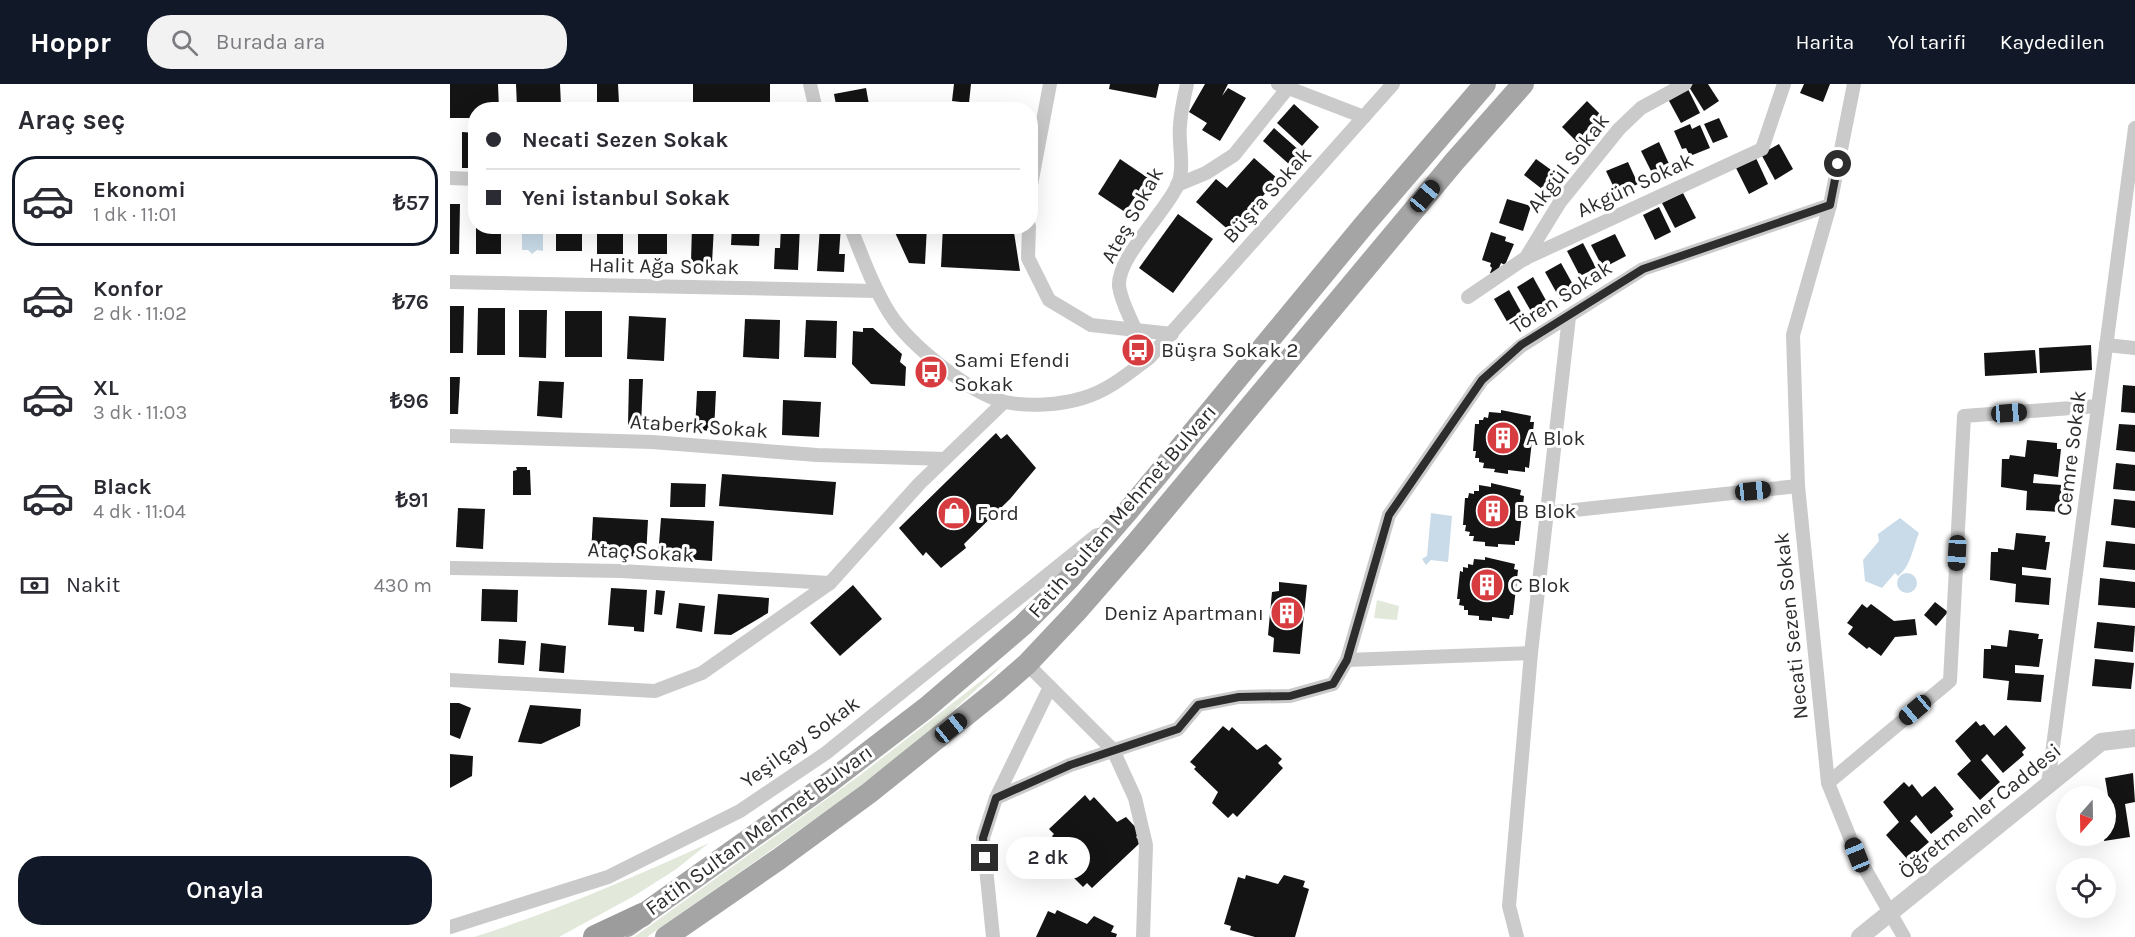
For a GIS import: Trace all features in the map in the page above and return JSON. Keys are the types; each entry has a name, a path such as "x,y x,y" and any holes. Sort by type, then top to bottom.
{"highway":[{"path":"595,937 642,915"}],"main road":[{"name":"Fatih Sultan Mehmet Bulvarı","path":"611,937 827,783 926,708 1023,625 1070,579 1349,243 1485,84"},
{"name":"Fatih Sultan Mehmet Bulvarı","path":"666,937 779,859 869,792 996,692 1027,664 1137,542 1454,162 1523,84"}],"street":[{"path":"810,84 814,102"},
{"path":"1038,148 1050,84"},
{"name":"Ateş Sokak","path":"1135,329 1124,304 1119,287 1119,276 1178,185 1182,170 1180,119 1187,84"},
{"name":"Büşra Sokak","path":"1172,334 1393,84"},
{"name":"Akgül Sokak","path":"1524,259 1560,202 1619,129 1641,108 1685,84"},
{"name":"Akgün Sokak","path":"1468,297 1524,259 1762,149 1784,84"},
{"name":"Necati Sezen Sokak","path":"1854,84 1830,205 1793,335 1798,486 1828,783 1857,855 1904,937"},
{"path":"1178,185 1206,173 1234,155 1282,87 1364,117"},
{"name":"Cemre Sokak","path":"2048,784 2106,345 2129,213 2135,128"},
{"path":"450,178 468,179"},
{"name":"Tören Sokak","path":"996,798 1070,765 1178,729 1198,705 1239,697 1290,696 1333,684 1347,660 1389,515 1482,380 1521,345 1643,269 1830,205"},
{"path":"853,234 877,291 892,316 908,336 938,363 966,383 1004,402 1037,405 1083,398 1115,383 1149,358 1172,334"},
{"path":"1029,234 1028,258 1049,300 1091,325 1172,334"},
{"name":"Halit Ağa Sokak","path":"450,282 877,291"},
{"path":"1517,937 1509,906 1531,653 1569,317"},
{"path":"2106,345 2135,348"},
{"path":"450,680 655,691 702,673 830,583 919,484 1004,402"},
{"path":"1828,783 1950,681 1964,416 2098,406"},
{"name":"Ataberk Sokak","path":"450,436 652,442 817,455 945,459"},
{"path":"1547,513 1798,486"},
{"name":"Yeşilçay Sokak","path":"450,927 608,877 740,811 835,746 1128,511"},
{"name":"Ataç Sokak","path":"450,568 621,571 830,583"},
{"path":"1347,660 1531,653"},
{"path":"1027,664 1113,750 1135,798 1146,845 1143,937"},
{"path":"993,937 983,838 996,798 1050,687"},
{"name":"Öğretmenler Caddesi","path":"1860,937 2101,742 2135,738"}],"shaded area":[{"path":"1377,600 1399,606 1397,620 1374,618"},
{"path":"1003,664 920,739 831,808 647,937 634,937 859,776"},
{"path":"709,843 675,870 634,896 559,937 474,937 593,893"}],"water":[{"path":"522,234 543,234 543,251 537,250 532,254 528,250 522,250"},
{"path":"1431,513 1452,516 1448,562 1431,560 1426,565 1422,559 1427,556"},
{"path":"1900,518 1919,533 1906,567 1898,576 1895,573 1882,588 1865,581 1863,560 1879,541 1878,534"},
{"path":"1907,573 1914,576 1917,583 1914,590 1907,593 1900,590 1897,583 1900,576"}],"building":[{"path":"450,84 498,84 499,102 468,102 468,118 450,118"},
{"path":"516,84 560,84 561,102 517,102"},
{"path":"597,84 618,84 619,102 597,102"},
{"path":"693,84 770,84 770,102 693,102"},
{"path":"954,84 971,84 969,102 952,101"},
{"path":"1110,84 1159,84 1156,98 1109,89"},
{"path":"1205,84 1228,84 1222,96 1228,88 1246,98 1220,141 1202,130 1207,123 1189,112"},
{"path":"1693,84 1708,84 1719,101 1704,111 1689,87"},
{"path":"1804,84 1830,84 1823,102 1800,93"},
{"path":"866,88 869,102 836,102 834,94"},
{"path":"1688,89 1700,113 1681,123 1668,99"},
{"path":"1587,101 1603,117 1578,143 1562,127"},
{"path":"1294,104 1319,127 1302,146 1277,123"},
{"path":"1719,118 1728,137 1713,143 1704,124"},
{"path":"1690,124 1692,129 1700,125 1710,148 1690,156 1686,148 1682,149 1674,131"},
{"path":"1274,128 1301,152 1290,165 1263,141"},
{"path":"462,132 468,132 468,168 462,168"},
{"path":"1659,142 1670,166 1653,175 1641,151"},
{"path":"1779,144 1793,169 1775,180 1761,154"},
{"path":"1254,158 1278,179 1231,232 1196,202 1216,179 1227,188"},
{"path":"1756,158 1768,184 1749,194 1736,168"},
{"path":"1120,159 1148,178 1125,212 1098,194"},
{"path":"1536,159 1554,172 1542,189 1524,175"},
{"path":"1628,162 1638,184 1617,194 1606,171"},
{"path":"1683,193 1696,218 1675,228 1662,203"},
{"path":"1507,199 1531,206 1523,231 1499,223"},
{"path":"450,204 460,204 459,254 450,254"},
{"path":"1659,207 1671,232 1655,240 1643,215"},
{"path":"1178,214 1213,239 1173,293 1139,268"},
{"path":"1491,232 1506,237 1505,241 1514,244 1505,265 1501,263 1496,275 1490,273 1491,263 1482,260"},
{"path":"476,234 501,234 501,254 476,254"},
{"path":"556,234 582,234 582,251 556,251"},
{"path":"597,234 623,234 623,254 597,254"},
{"path":"638,234 667,234 667,254 638,254"},
{"path":"692,234 714,234 712,263 691,262"},
{"path":"732,234 760,234 759,246 731,245"},
{"path":"781,234 800,234 798,270 774,269 775,248 780,248"},
{"path":"819,234 840,234 839,254 845,254 844,272 817,271"},
{"path":"896,234 927,234 925,264 909,263"},
{"path":"943,234 1014,234 1020,271 941,267"},
{"path":"1615,234 1626,256 1603,268 1591,245"},
{"path":"1583,243 1596,268 1580,276 1567,251"},
{"path":"1561,263 1576,290 1560,299 1545,272"},
{"path":"1533,277 1548,304 1532,313 1517,287"},
{"path":"1509,290 1524,317 1509,325 1494,299"},
{"path":"450,306 464,306 463,353 450,353"},
{"path":"478,308 505,308 505,355 477,355"},
{"path":"519,310 547,310 546,358 519,357"},
{"path":"565,311 602,311 602,357 565,357"},
{"path":"629,316 666,318 664,361 627,359"},
{"path":"745,319 780,320 779,359 743,357"},
{"path":"806,320 837,321 836,358 804,357"},
{"path":"863,328 873,328 902,354 900,362 906,367 905,386 871,384 852,364 853,331 863,332"},
{"path":"2091,345 2092,370 2040,373 2039,348"},
{"path":"2035,350 2037,373 1985,376 1984,353"},
{"path":"450,377 460,377 458,414 450,414"},
{"path":"629,379 643,379 641,426 628,426"},
{"path":"539,381 564,382 562,418 537,416"},
{"path":"2123,385 2135,386 2135,413 2121,412"},
{"path":"697,391 716,391 714,431 695,430"},
{"path":"783,400 821,402 819,437 782,435"},
{"name":"A Blok","path":"1501,410 1531,416 1530,422 1534,422 1529,468 1525,467 1525,472 1508,470 1508,474 1494,472 1495,469 1483,468 1484,463 1479,462 1479,458 1475,458 1476,451 1473,451 1475,424 1479,424 1479,420 1483,420 1484,417 1488,418 1489,412 1501,413"},
{"path":"2119,424 2135,425 2135,452 2116,450"},
{"name":"Ford","path":"996,433 1001,439 1007,434 1036,468 1010,499 964,544 966,548 941,568 926,552 923,556 899,528"},
{"path":"2027,440 2057,443 2057,449 2061,449 2058,477 2034,474 2033,483 2062,485 2060,512 2026,510 2027,491 2001,487 2002,459 2009,459 2010,455 2025,457"},
{"path":"2116,463 2135,465 2135,491 2113,489"},
{"path":"516,467 527,467 527,470 530,470 531,495 513,495 513,471 517,470"},
{"path":"722,474 836,482 833,515 719,506"},
{"path":"671,483 706,484 705,507 670,507"},
{"name":"B Blok","path":"1491,483 1521,490 1520,495 1524,496 1519,541 1515,541 1515,545 1485,546 1485,542 1473,541 1474,536 1469,536 1470,532 1465,531 1466,525 1463,525 1465,498 1468,498 1469,493 1474,494 1474,491 1479,491 1479,485 1491,487"},
{"path":"2114,499 2135,501 2135,528 2111,525"},
{"path":"458,508 485,509 483,549 456,547"},
{"path":"593,517 648,520 646,557 591,554"},
{"path":"661,518 714,521 712,561 658,557"},
{"path":"2016,533 2046,536 2045,542 2050,542 2046,570 2022,567 2022,575 2051,578 2049,605 2015,602 2016,584 1990,580 1991,552 1998,552 1998,548 2014,550"},
{"path":"2106,541 2135,544 2135,570 2103,567"},
{"name":"C Blok","path":"1485,557 1515,564 1514,569 1518,570 1513,615 1510,615 1509,619 1492,617 1492,621 1479,620 1479,616 1468,615 1468,610 1464,610 1464,606 1459,605 1460,599 1457,599 1460,571 1463,572 1463,567 1468,568 1468,564 1473,565 1474,559 1485,560"},
{"path":"2100,578 2135,582 2135,608 2098,605"},
{"name":"Deniz Apartmanı","path":"1279,582 1307,585 1300,654 1273,652 1274,638 1268,635 1272,592 1279,591"},
{"path":"853,585 882,619 840,656 810,623"},
{"path":"611,588 647,590 644,632 634,631 634,627 608,625"},
{"path":"482,589 518,590 517,622 481,621"},
{"path":"656,590 665,591 662,615 654,614"},
{"path":"718,594 769,598 768,613 731,635 714,634"},
{"path":"1935,602 1948,612 1936,626 1924,615"},
{"path":"679,603 705,606 702,632 676,628"},
{"path":"1862,604 1867,608 1871,604 1894,621 1915,619 1917,635 1895,637 1881,656 1869,647 1867,649 1848,634 1853,627 1847,623"},
{"path":"2097,622 2135,626 2133,652 2094,648"},
{"path":"2009,630 2039,634 2038,639 2043,639 2039,667 2015,665 2015,673 2044,675 2041,702 2007,700 2009,681 1983,678 1984,649 1991,649 1991,645 2007,647"},
{"path":"499,639 526,641 524,665 498,663"},
{"path":"541,643 566,646 564,673 539,671"},
{"path":"2095,659 2134,663 2131,689 2092,686"},
{"path":"450,703 459,703 471,708 460,739 450,735"},
{"path":"530,705 581,709 580,726 541,744 518,742"},
{"path":"1976,721 1980,726 1984,724 1994,736 2006,725 2026,748 2022,752 2024,755 2003,773 1987,754 1981,760 2000,782 1980,800 1957,774 1971,761 1955,741"},
{"path":"1223,726 1229,731 1232,727 1257,750 1266,744 1282,759 1278,763 1283,768 1237,817 1233,813 1228,818 1212,803 1218,792 1194,769 1196,767 1190,762"},
{"path":"450,754 473,756 472,776 450,788"},
{"path":"2133,773 2135,802 2125,804 2130,837 2116,839 2116,786 2106,786 2105,778"},
{"path":"1904,782 1909,787 1912,784 1922,797 1935,786 1954,809 1950,812 1953,816 1931,834 1916,815 1910,821 1929,842 1908,860 1886,835 1899,822 1883,802"},
{"path":"1085,795 1090,801 1094,797 1117,822 1126,817 1141,833 1136,837 1141,842 1092,888 1087,883 1083,887 1067,871 1074,861 1052,836 1054,834 1049,829"},
{"path":"1246,875 1278,884 1284,875 1305,881 1303,887 1309,889 1295,937 1255,937 1230,930 1231,926 1224,924 1238,877 1245,879"},
{"path":"1057,910 1087,924 1094,916 1114,926 1111,932 1117,934 1116,937 1036,937 1048,911 1055,914"}],"place":[{"name":"Büşra Sokak 2","path":"1138,350"},
{"name":"Sami Efendi Sokak","path":"931,372"},
{"name":"A Blok","path":"1503,438"},
{"name":"B Blok","path":"1493,511"},
{"name":"Ford","path":"954,513"},
{"name":"C Blok","path":"1487,585"},
{"name":"Deniz Apartmanı","path":"1287,613"}],"route":[{"path":"985,858 983,838 996,798 1070,765 1178,729 1198,705 1239,697 1290,696 1333,684 1347,660 1389,515 1482,380 1521,345 1643,269 1830,205 1838,164"}]}
